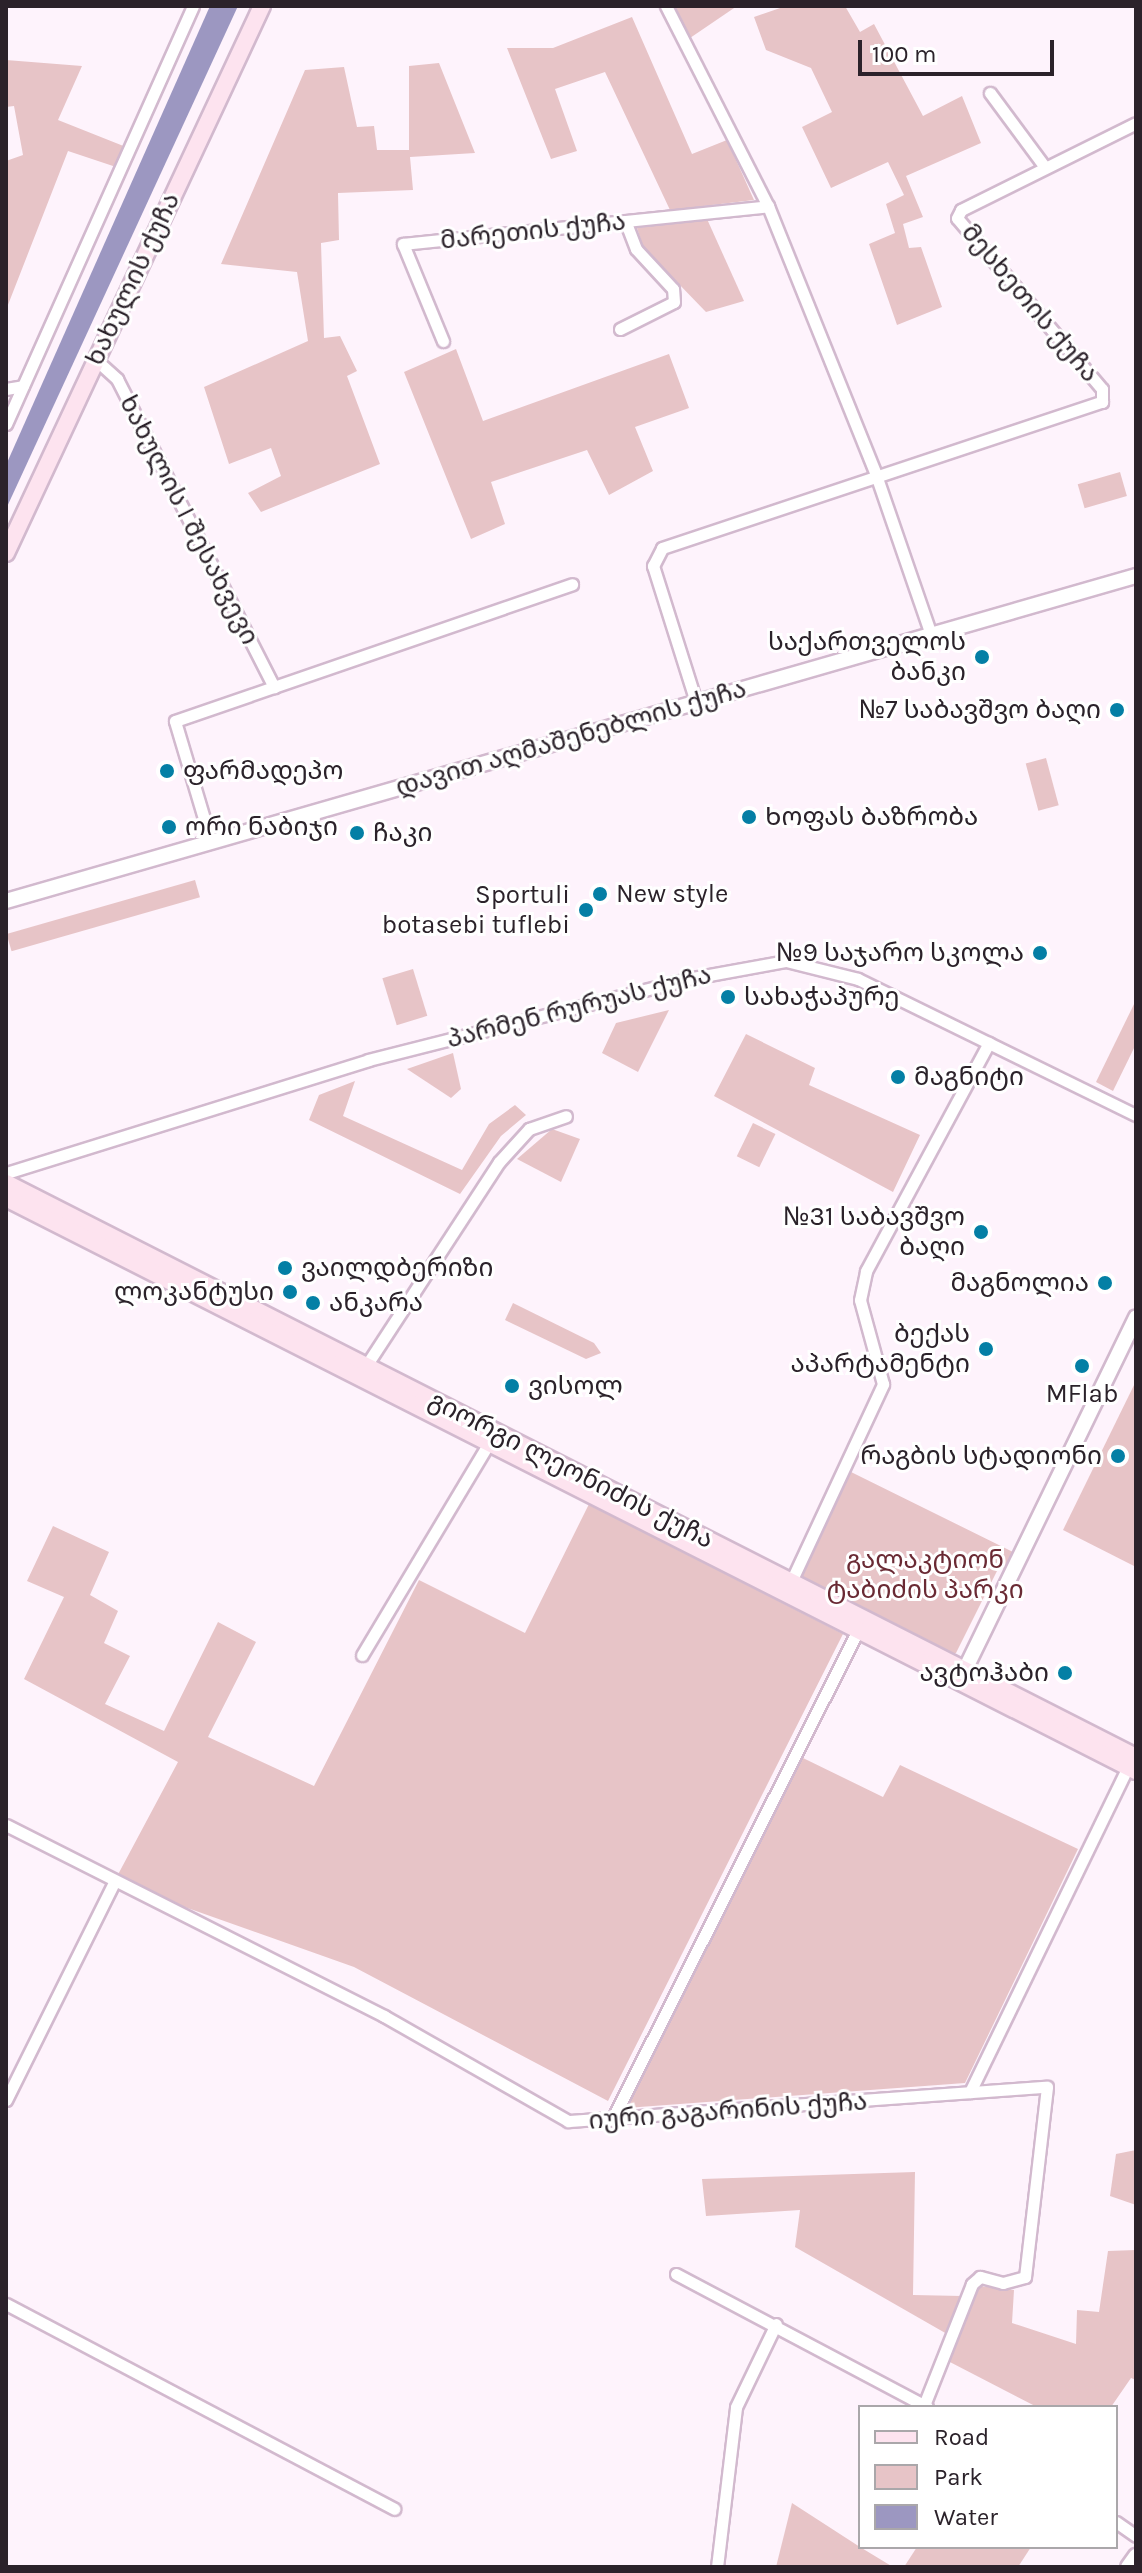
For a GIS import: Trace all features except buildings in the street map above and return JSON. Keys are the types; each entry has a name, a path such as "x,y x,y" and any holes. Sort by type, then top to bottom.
{"main road":[{"name":"ხახულის ქუჩა","path":"6,553 11,528 95,359 262,6"},
{"name":"გიორგი ლეონიძის ქუჩა","path":"6,1183 363,1371 1133,1765"},
{"name":"გიორგი ლეონიძის ქუჩა","path":"6,1198 363,1371 489,1443 789,1588 858,1630 962,1676"}],"street":[{"path":"6,424 193,6"},
{"path":"666,6 768,206 876,475 931,635"},
{"path":"990,93 1044,166"},
{"name":"მესხეთის ქუჩა","path":"876,475 1102,402 1102,389 957,218 1044,166 1136,123"},
{"name":"მარეთის ქუჩა","path":"443,341 403,244 768,206"},
{"path":"620,329 674,302 673,289 636,249 625,221"},
{"name":"ხახულის I შესახვევი","path":"95,359 117,379 274,687"},
{"path":"6,389 23,386"},
{"path":"696,702 653,566 662,548 876,475"},
{"name":"დავით აღმაშენებლის ქუჩა","path":"6,901 1136,576"},
{"path":"211,842 173,724 572,584"},
{"name":"პარმენ რურუას ქუჩა","path":"6,1173 368,1060 755,963 786,961 858,979 1136,1115"},
{"path":"789,1588 883,1384 860,1300 866,1271 989,1043"},
{"path":"363,1371 499,1162 529,1129 566,1116"},
{"path":"962,1676 1136,1317"},
{"path":"362,1655 489,1443"},
{"path":"612,2120 858,1630"},
{"path":"970,2092 1133,1765"},
{"name":"იური გაგარინის ქუჩა","path":"6,1825 384,2016 568,2121 1047,2087 1027,2271 1017,2283 980,2277 972,2284 926,2405"},
{"path":"6,2100 114,1882"},
{"path":"676,2274 776,2324 924,2405"},
{"path":"6,2304 394,2509"},
{"path":"717,2567 736,2407 776,2324"},
{"path":"1118,2523 1136,2536"},
{"path":"1128,2567 1136,2556"}],"green space":[{"path":"673,6 737,6 690,38"},
{"path":"786,6 845,6 860,32 874,24 923,116 962,96 981,143 906,176 923,217 903,224 909,248 921,247 942,307 897,325 869,244 895,233 886,204 904,195 888,162 831,188 802,127 832,112 811,68 766,50 754,17"},
{"path":"632,17 692,154 727,140 754,200 670,210 605,72 555,89 577,151 551,159 507,48 553,48"},
{"path":"6,60 82,66 58,120 126,147 116,167 68,151 6,310 6,161 23,155 14,106 6,107"},
{"path":"439,63 475,153 410,157 413,190 338,193 339,240 321,243 324,338 340,336 357,371 347,376 380,464 261,512 248,493 281,476 271,448 229,464 204,387 308,341 297,272 221,264 305,70 344,67 357,127 374,126 377,150 409,150 409,66"},
{"path":"707,219 744,301 706,312 643,247 637,228"},
{"path":"456,349 483,421 669,354 689,408 635,427 653,471 609,495 587,450 491,482 505,524 471,539 404,372"},
{"path":"1120,472 1127,496 1085,508 1078,484"},
{"path":"1046,758 1059,805 1038,811 1026,763"},
{"path":"195,880 200,897 12,951 7,934"},
{"path":"413,969 427,1016 397,1025 382,978"},
{"path":"1136,1000 1136,1044 1113,1091 1096,1082"},
{"path":"669,1010 638,1072 602,1053 616,1023"},
{"path":"746,1034 815,1068 809,1085 920,1135 893,1192 714,1096"},
{"path":"453,1053 461,1089 451,1098 407,1069"},
{"path":"355,1081 343,1116 462,1170 489,1124 515,1105 526,1115 501,1136 460,1194 309,1120 319,1095"},
{"path":"753,1123 775,1134 759,1167 737,1156"},
{"path":"552,1129 580,1139 561,1182 517,1159"},
{"path":"513,1303 594,1343 601,1353 586,1359 505,1320"},
{"name":"რაგბის სტადიონი","path":"1136,1381 1136,1567 1063,1530"},
{"name":"გალაკტიონ ტაბიძის პარკი","path":"849,1471 1013,1552 1005,1569 999,1567 956,1653 948,1655 798,1578"},
{"path":"589,1504 843,1634 608,2101 354,1967 114,1882 178,1762 24,1679 64,1597 27,1581 53,1526 109,1552 90,1595 118,1611 104,1643 130,1656 105,1704 164,1731 218,1622 256,1642 208,1737 314,1786 419,1580 525,1633"},
{"path":"803,1758 883,1797 900,1765 1078,1849 965,2083 626,2108"},
{"path":"1136,2150 1136,2205 1110,2196 1116,2154"},
{"path":"915,2172 913,2295 962,2296 947,2334 795,2247 800,2210 706,2216 702,2179"},
{"path":"1136,2250 1136,2380 1131,2378 1112,2405 1033,2405 946,2360 972,2290 979,2286 1014,2290 1012,2323 1076,2344 1077,2310 1099,2312 1108,2251"},
{"path":"792,2503 858,2546 858,2549 863,2549 893,2567 776,2567"},
{"path":"916,2549 1030,2549 1018,2567 904,2567"}],"water":[{"path":"210,6 238,6 6,509 6,465"}],"place":[{"name":"საქართველოს ბანკი","path":"982,657"},
{"name":"№7 საბავშვო ბაღი","path":"1117,710"},
{"name":"ფარმადეპო","path":"167,771"},
{"name":"Ხოფას Ბაზრობა","path":"749,817"},
{"name":"ორი ნაბიჯი","path":"169,827"},
{"name":"ჩაკი","path":"357,833"},
{"name":"New style","path":"600,894"},
{"name":"Sportuli botasebi tuflebi","path":"586,910"},
{"name":"№9 საჯარო სკოლა","path":"1040,953"},
{"name":"სახაჭაპურე","path":"728,997"},
{"name":"მაგნიტი","path":"898,1077"},
{"name":"№31 საბავშვო ბაღი","path":"981,1232"},
{"name":"ვაილდბერიზი","path":"285,1268"},
{"name":"მაგნოლია","path":"1105,1283"},
{"name":"ლოკანტუსი","path":"290,1292"},
{"name":"ანკარა","path":"313,1303"},
{"name":"ბექას აპარტამენტი","path":"986,1349"},
{"name":"MFlab","path":"1082,1366"},
{"name":"ვისოლ","path":"512,1386"},
{"name":"რაგბის სტადიონი","path":"1118,1456"},
{"name":"ავტოჰაბი","path":"1065,1673"}]}
